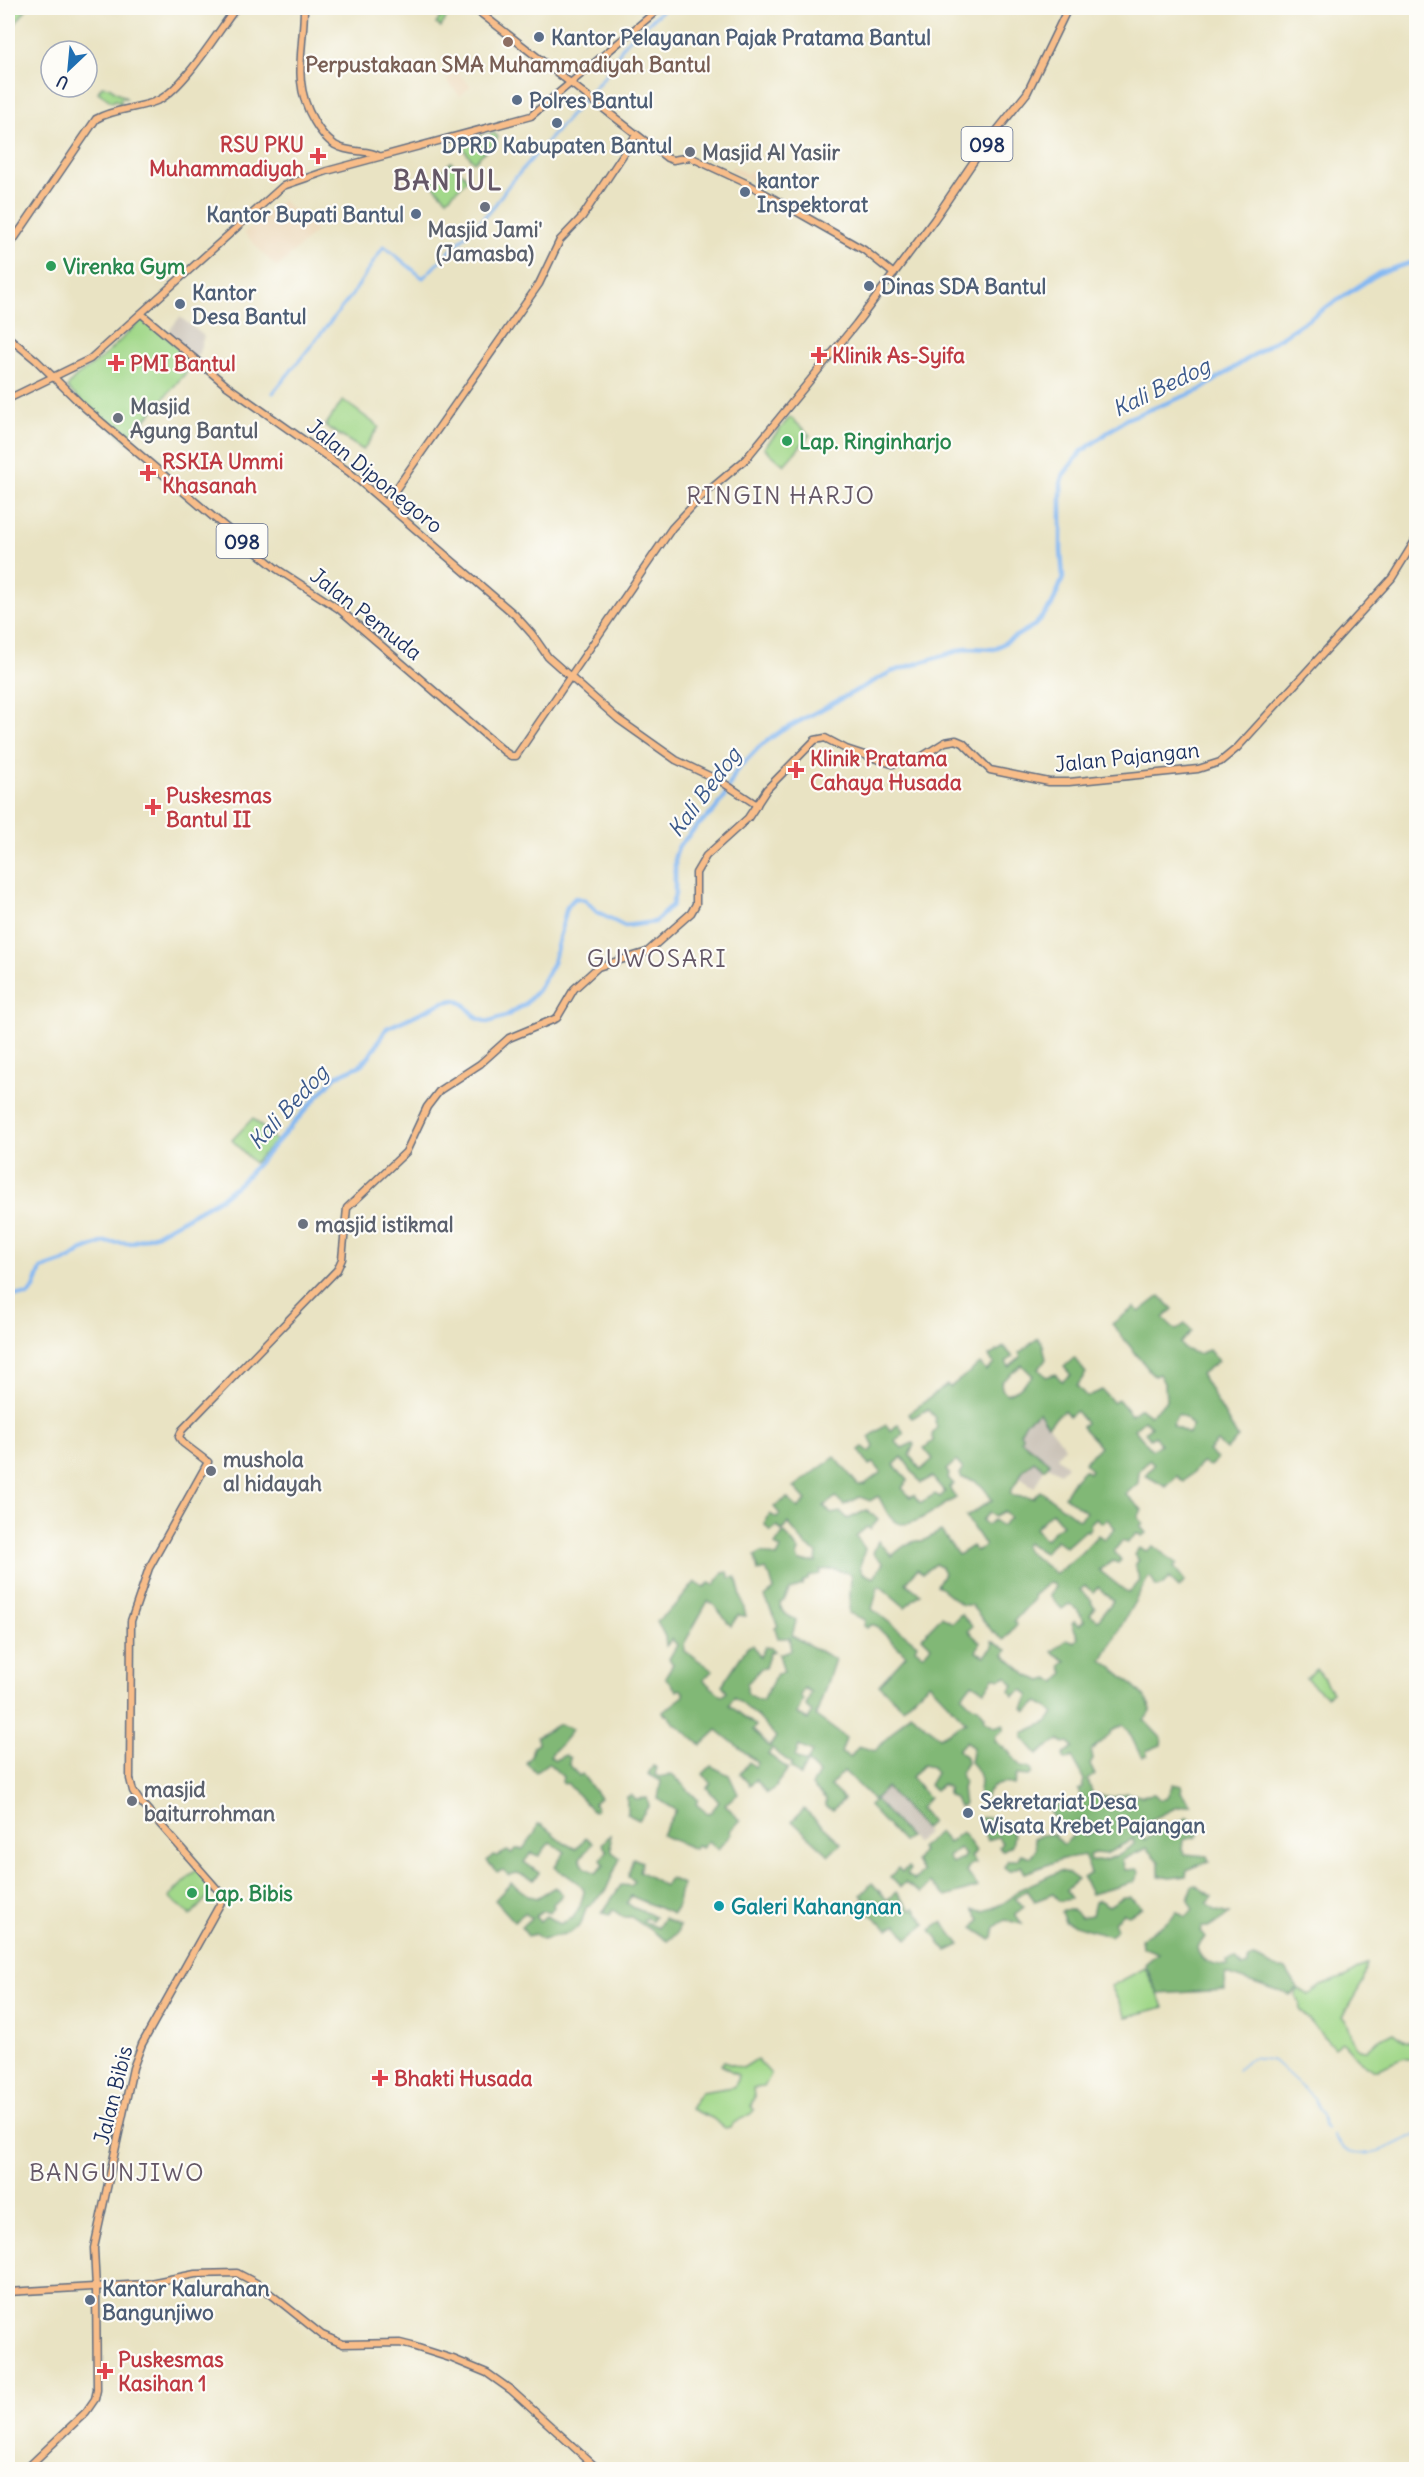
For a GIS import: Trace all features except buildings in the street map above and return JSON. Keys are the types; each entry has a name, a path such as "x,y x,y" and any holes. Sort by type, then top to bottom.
{"main road":[{"path":"8,248 93,122 102,115 153,102 172,91 236,8"},
{"path":"304,8 299,84 311,117 324,135 335,145 351,152 378,154 379,156"},
{"path":"474,8 669,159 690,157 782,202 864,250 894,274"},
{"path":"321,174 528,120 538,115 660,8"},
{"name":"098","path":"571,678 672,528 694,503 740,465 755,448 850,333 894,274 982,149 1027,93 1068,8"},
{"path":"54,379 90,360 213,249 286,188 321,174 379,156 529,116 572,83"},
{"path":"387,502 542,280 552,253 563,235 584,213 636,135"},
{"path":"8,400 86,366 144,316 213,249"},
{"name":"Jalan Diponegoro","path":"144,316 202,367 338,463 387,502 515,615 532,634 545,654 613,715 668,754 722,782 757,805"},
{"name":"Jalan Pemuda","path":"9,338 90,413 241,540 277,569 339,609 440,694 504,752 514,756 522,751 571,678"},
{"name":"Jalan Pajangan","path":"757,805 806,748 820,738 892,764 922,758 945,742 956,740 994,772 1049,782 1181,771 1214,765 1237,748 1392,578 1416,539"},
{"name":"Jalan Bibis","path":"25,2469 86,2412 95,2399 97,2385 96,2286 93,2248 133,2068 142,2044 224,1897 139,1800 133,1791 130,1779 130,1622 149,1568 208,1464 204,1457 183,1443 179,1437 181,1432 337,1270 342,1259 347,1208 405,1152 427,1107 440,1090 480,1064 508,1038 557,1018 574,989 598,967 647,952 686,918 696,907 696,876 702,862 714,847 748,818 757,805"},
{"path":"8,2292 145,2284 208,2272 245,2275 322,2335 336,2342 400,2343 453,2359 487,2373 511,2390 599,2469"}],"shaded area":[{"path":"456,71 471,86 460,96 446,80"},
{"path":"733,166 747,174 750,170 760,176 756,184 730,171"},
{"path":"282,200 316,231 277,268 244,233"},
{"path":"180,317 204,336 198,356 194,357 167,333"},
{"path":"1039,1412 1065,1447 1057,1457 1067,1466 1060,1473 1048,1466 1049,1463 1021,1440 1020,1434 1026,1422"},
{"path":"1034,1461 1044,1469 1034,1488 1019,1476"},
{"path":"885,1787 927,1833 916,1843 875,1798"}],"green space":[{"path":"8,8 27,8 8,34"},
{"path":"441,8 451,9 441,27 436,24 442,15 438,13"},
{"path":"102,86 109,87 126,98 121,98 122,103 120,104 116,100 112,102 99,90"},
{"path":"494,133 498,137 496,141 474,162 458,142"},
{"path":"451,162 468,179 447,199 430,182"},
{"path":"144,317 195,362 127,441 67,388 74,379 103,357"},
{"path":"343,400 379,427 363,450 325,426"},
{"name":"Lap. Ringinharjo","path":"790,417 810,435 784,465 764,448"},
{"path":"253,1118 276,1141 254,1163 232,1140"},
{"path":"1160,1296 1173,1309 1163,1318 1176,1330 1185,1324 1192,1331 1180,1343 1184,1349 1198,1354 1209,1350 1218,1361 1201,1374 1238,1438 1226,1450 1217,1442 1208,1451 1217,1459 1210,1466 1202,1463 1184,1482 1177,1476 1166,1487 1145,1475 1154,1465 1149,1460 1139,1471 1138,1483 1126,1494 1142,1510 1138,1517 1143,1523 1140,1526 1146,1533 1142,1536 1137,1533 1127,1543 1122,1541 1114,1551 1121,1560 1118,1563 1113,1561 1099,1570 1128,1593 1140,1581 1135,1565 1139,1560 1134,1555 1139,1548 1147,1551 1153,1546 1177,1564 1174,1567 1185,1581 1179,1588 1169,1578 1156,1587 1151,1577 1148,1578 1102,1660 1139,1691 1145,1699 1151,1712 1144,1720 1162,1739 1161,1745 1146,1751 1147,1756 1142,1757 1123,1725 1110,1732 1110,1735 1091,1751 1093,1759 1090,1765 1095,1775 1088,1780 1093,1795 1115,1797 1126,1793 1140,1796 1154,1794 1160,1800 1167,1797 1173,1784 1182,1786 1181,1792 1191,1805 1175,1808 1139,1826 1138,1833 1145,1840 1154,1834 1155,1828 1161,1825 1171,1834 1180,1828 1180,1822 1188,1817 1194,1824 1199,1825 1201,1830 1196,1837 1183,1840 1182,1849 1185,1854 1207,1856 1209,1861 1187,1870 1186,1876 1170,1878 1159,1876 1159,1862 1146,1848 1122,1860 1125,1870 1138,1869 1139,1873 1134,1882 1091,1894 1083,1878 1091,1873 1084,1855 1062,1859 1025,1873 1021,1866 1009,1871 1004,1867 1008,1860 1017,1860 1021,1854 1030,1857 1036,1849 1034,1839 1041,1835 1053,1834 1064,1845 1077,1831 1086,1837 1096,1829 1094,1824 1084,1819 1067,1827 1051,1815 1049,1807 1061,1804 1073,1806 1081,1799 1078,1790 1082,1788 1084,1780 1072,1757 1065,1760 1063,1755 1073,1747 1069,1742 1064,1743 1059,1740 1037,1754 1023,1738 1023,1733 1047,1722 1054,1714 1038,1702 1027,1711 1023,1708 1029,1696 1023,1690 1013,1696 1010,1691 1014,1685 1006,1676 1000,1679 994,1677 985,1691 972,1683 962,1696 972,1706 978,1707 985,1716 984,1720 995,1727 1004,1725 1003,1730 996,1735 995,1741 1009,1752 1021,1767 1031,1769 1032,1773 1029,1776 1017,1775 1014,1785 996,1785 985,1798 978,1797 980,1778 970,1762 973,1748 966,1741 958,1750 966,1757 967,1763 960,1773 964,1782 962,1789 964,1805 959,1807 955,1799 948,1795 948,1787 942,1784 935,1790 929,1785 936,1773 932,1767 923,1765 911,1777 929,1798 920,1808 931,1822 924,1829 886,1787 875,1799 909,1837 903,1842 869,1806 874,1800 844,1771 830,1786 844,1799 833,1810 826,1806 826,1800 812,1786 819,1773 807,1762 812,1752 799,1746 795,1757 807,1763 800,1776 790,1767 792,1764 772,1749 768,1754 788,1769 777,1786 767,1793 756,1780 750,1785 740,1774 749,1762 755,1767 758,1763 717,1730 701,1745 672,1721 667,1714 665,1715 663,1712 684,1696 684,1693 680,1689 677,1691 665,1677 673,1664 669,1659 677,1645 672,1639 666,1646 665,1637 657,1621 677,1604 695,1582 704,1588 709,1583 714,1585 723,1573 728,1572 730,1578 736,1577 746,1616 738,1615 731,1626 708,1601 684,1644 685,1651 713,1670 703,1680 722,1696 727,1691 722,1685 748,1646 752,1645 760,1657 765,1647 775,1651 770,1652 765,1668 761,1668 747,1684 747,1694 762,1701 777,1674 784,1672 779,1654 791,1650 789,1638 778,1638 775,1628 778,1626 765,1597 774,1590 770,1576 765,1569 758,1571 755,1556 762,1552 777,1557 781,1549 775,1545 784,1532 799,1551 797,1557 799,1562 816,1562 817,1553 805,1545 788,1523 782,1531 777,1526 771,1531 765,1525 770,1514 777,1518 780,1514 774,1507 787,1498 798,1508 806,1500 794,1487 835,1457 858,1485 865,1484 881,1472 874,1463 869,1465 859,1450 863,1447 870,1452 874,1447 869,1437 886,1425 891,1431 898,1424 904,1433 895,1441 902,1448 913,1443 909,1455 921,1470 933,1459 924,1448 933,1441 932,1435 937,1427 936,1418 928,1409 912,1418 908,1414 980,1364 986,1371 994,1364 989,1356 1004,1347 1013,1357 1006,1362 1009,1367 1021,1357 1019,1353 1038,1338 1043,1345 1046,1359 1039,1369 1046,1377 1055,1374 1062,1381 1071,1375 1064,1367 1074,1358 1086,1373 1077,1386 1087,1397 1102,1390 1113,1402 1118,1399 1131,1415 1140,1408 1150,1415 1166,1401 1165,1385 1159,1374 1154,1376 1112,1324 1135,1307 1139,1312","holes":["1022,1365 1033,1376 1018,1389 1007,1394 1002,1389 1001,1382","1064,1410 1069,1416 1076,1411 1086,1423 1082,1427 1100,1446 1084,1463 1091,1470 1089,1473 1084,1470 1074,1480 1064,1496 1086,1512 1080,1520 1040,1491 1033,1498 1013,1496 1010,1493 1024,1469 1034,1461 1044,1469 1050,1463 1021,1440 1023,1437 1020,1433 1026,1422 1039,1412 1048,1425","1178,1414 1187,1418 1192,1427 1188,1434 1172,1425","1144,1420 1151,1426 1145,1432 1150,1439 1155,1436 1160,1444 1152,1450 1134,1429","902,1457 921,1483 932,1477 945,1492 940,1497 935,1494 920,1503 914,1495 910,1497 902,1488 908,1480 894,1465","956,1461 963,1469 960,1474 962,1478 980,1484 992,1500 966,1517 985,1546 976,1551 972,1546 958,1555 941,1531 923,1541 914,1541 906,1545 892,1556 878,1541 873,1553 883,1563 874,1578 862,1573 860,1566 865,1549 856,1536 867,1527 870,1529 878,1520 867,1510 848,1519 841,1512 831,1514 824,1506 836,1497 844,1505 860,1497 870,1501 878,1496 888,1515 893,1520 906,1524 924,1517 956,1498 949,1487 954,1484 948,1478 949,1474 946,1470","1004,1511 1010,1518 1001,1526 994,1520 987,1525 982,1520 989,1513 995,1516","1052,1512 1062,1524 1045,1540 1035,1528","1096,1518 1102,1523 1107,1519 1115,1528 1104,1539 1098,1535 1056,1574 1024,1546 1027,1543 1044,1553 1056,1540 1066,1547 1085,1530 1088,1531 1090,1524","935,1564 941,1567 944,1573 937,1585 962,1605 971,1605 992,1631 1004,1640 1016,1625 1014,1621 1034,1599 1033,1596 1049,1582 1055,1587 1049,1595 1062,1609 1069,1604 1077,1609 1084,1621 1079,1625 1074,1621 1072,1623 1078,1638 1075,1642 1067,1639 1052,1652 1066,1661 1061,1666 1064,1673 1057,1682 1048,1679 1042,1681 1029,1676 1004,1655 1007,1650 992,1641 993,1647 985,1656 976,1652 980,1642 968,1631 972,1626 961,1614 952,1623 942,1616 922,1637 931,1646 924,1654 915,1649 917,1644 872,1609 880,1586 905,1607 920,1594 906,1583 917,1569 923,1573","833,1569 851,1576 849,1613 865,1620 864,1626 867,1628 875,1625 906,1655 879,1685 903,1708 929,1683 966,1722 940,1737 910,1713 875,1751 859,1746 850,1758 841,1753 846,1738 816,1716 835,1659 792,1636 796,1621 785,1614 780,1606 790,1590 802,1585 808,1577 820,1574 820,1570","1085,1586 1093,1592 1098,1587 1113,1601 1098,1620 1090,1614 1095,1607 1092,1601 1080,1590","804,1688 811,1692 806,1706 812,1712 808,1720 797,1714 803,1699 800,1696","734,1697 759,1718 776,1737 770,1747 753,1730 756,1726 729,1705","1133,1839 1134,1844 1108,1859 1090,1861 1089,1855 1106,1854"]},
{"path":"1317,1669 1332,1692 1326,1696 1306,1678"},
{"path":"559,1724 572,1729 550,1756 555,1760 565,1755 570,1758 569,1764 579,1776 582,1774 600,1798 594,1803 597,1809 593,1811 567,1783 562,1782 563,1777 548,1763 536,1772 526,1763 533,1747 538,1744 537,1737"},
{"path":"653,1766 657,1768 655,1774 660,1777 672,1774 698,1800 696,1804 707,1813 711,1812 719,1802 707,1788 711,1783 703,1774 711,1766 729,1775 738,1794 725,1804 740,1821 729,1831 731,1834 718,1849 708,1841 702,1848 697,1846 694,1849 662,1835 676,1810 658,1799 661,1781 648,1774"},
{"path":"631,1795 636,1799 647,1798 649,1805 639,1820 627,1814 627,1797"},
{"path":"804,1809 841,1843 829,1855 792,1821"},
{"path":"981,1818 1010,1823 1009,1827 1014,1835 1012,1845 1002,1851 999,1847 1002,1843 998,1837 987,1840 980,1823"},
{"path":"538,1824 576,1849 586,1837 593,1843 580,1858 585,1868 596,1873 604,1865 601,1859 607,1851 602,1844 610,1835 612,1852 620,1858 605,1892 586,1908 581,1924 570,1933 542,1939 535,1934 528,1936 521,1927 531,1918 525,1913 514,1921 495,1900 511,1883 529,1896 537,1898 555,1887 563,1895 553,1904 554,1907 550,1913 543,1911 535,1917 540,1921 546,1916 560,1924 573,1918 584,1892 582,1886 555,1866 565,1852 550,1842 539,1856 531,1853 524,1862 539,1873 534,1879 517,1873 509,1875 503,1870 497,1872 487,1861 493,1855 498,1856 507,1851 512,1853 515,1849 523,1849 535,1833"},
{"path":"939,1832 948,1843 962,1832 976,1851 971,1857 976,1863 970,1865 966,1871 978,1887 946,1897 930,1883 921,1893 905,1883 900,1887 890,1877 898,1868 902,1872 908,1867 910,1869 907,1874 914,1880 923,1872 916,1861 922,1851 920,1848","holes":["959,1848 965,1855 952,1864 948,1857"]},
{"path":"633,1858 642,1862 639,1871 665,1886 670,1878 682,1884 677,1908 673,1914 631,1896 627,1903 655,1916 652,1920 646,1918 643,1921 658,1928 664,1918 680,1926 677,1933 667,1941 631,1917 623,1917 613,1910 609,1915 602,1913 621,1885 631,1886 635,1881 628,1877"},
{"name":"Lap. Bibis","path":"197,1869 215,1889 191,1915 169,1897"},
{"path":"1060,1871 1078,1880 1066,1890 1071,1899 1059,1901 1053,1894 1035,1901 1027,1890 1015,1898 1024,1907 1015,1914 1022,1924 1005,1920 995,1927 993,1937 990,1939 973,1928 980,1919 973,1910 984,1911 1002,1904 1018,1890"},
{"path":"872,1883 887,1900 896,1892 911,1910 914,1908 926,1924 907,1939 897,1924 888,1929 859,1904 864,1898 861,1895"},
{"path":"1195,1885 1213,1897 1207,1904 1214,1910 1229,1914 1210,1927 1202,1927 1200,1931 1205,1937 1197,1948 1201,1957 1209,1962 1228,1966 1227,1961 1236,1959 1242,1967 1248,1965 1248,1959 1257,1958 1272,1967 1286,1969 1298,1988 1290,1995 1226,1974 1225,1990 1158,1994 1145,1964 1158,1953 1142,1947 1141,1938 1165,1923 1176,1911 1186,1917 1193,1910 1188,1900 1192,1886"},
{"path":"1123,1897 1130,1897 1142,1907 1129,1915 1123,1913 1114,1922 1117,1929 1110,1936 1065,1922 1061,1912 1073,1910 1081,1917 1092,1915 1095,1902 1099,1900 1109,1906"},
{"path":"943,1922 960,1945 947,1951 931,1930"},
{"path":"1367,1963 1363,1982 1342,2017 1349,2027 1354,2044 1362,2050 1367,2050 1379,2039 1393,2032 1405,2041 1416,2043 1413,2058 1405,2058 1378,2069 1372,2069 1361,2062 1342,2042 1334,2048 1300,2010 1300,2003 1295,1995 1298,1988 1309,1995 1321,1985 1345,1977"},
{"path":"1145,1968 1164,2007 1126,2017 1111,1986"},
{"path":"757,2059 771,2074 764,2087 753,2088 754,2097 751,2106 754,2110 752,2113 725,2128 712,2118 690,2109 701,2092 733,2087 736,2084 738,2075 721,2065 723,2062 743,2068"}],"waterway":[{"path":"273,393 352,295 384,246 423,278 492,209 508,186 605,76 625,43 665,8"},
{"name":"Kali Bedog","path":"8,1295 28,1295 34,1288 41,1269 70,1259 81,1251 104,1242 130,1243 157,1234 221,1198 244,1179 336,1076 359,1066 369,1057 387,1028 444,1002 456,1000 464,1004 477,1018 487,1022 506,1016 525,1004 538,990 553,963 567,907 575,898 585,900 597,912 625,926 655,922 672,905 675,894 675,856 679,846 713,812 723,799 736,771 760,746 781,731 891,672 967,648 994,649 1035,625 1052,605 1063,578 1061,484 1064,474 1081,452 1126,419 1200,390 1379,273 1416,261"},
{"path":"1237,2070 1253,2057 1274,2061 1314,2098 1327,2129"},
{"path":"1333,2135 1345,2149 1362,2154 1381,2150 1416,2134"}],"place":[{"name":"Kantor Pelayanan Pajak Pratama Bantul","path":"539,37"},
{"name":"Perpustakaan SMA Muhammadiyah Bantul","path":"508,42"},
{"name":"Polres Bantul","path":"517,100"},
{"name":"DPRD Kabupaten Bantul","path":"557,123"},
{"name":"Masjid Al Yasiir","path":"690,152"},
{"name":"RSU PKU Muhammadiyah","path":"318,156"},
{"name":"kantor Inspektorat","path":"745,192"},
{"name":"Masjid Jami' (Jamasba)","path":"485,207"},
{"name":"Kantor Bupati Bantul","path":"416,214"},
{"name":"Virenka Gym","path":"51,266"},
{"name":"Dinas SDA Bantul","path":"869,286"},
{"name":"Kantor Desa Bantul","path":"180,304"},
{"name":"Klinik As-Syifa","path":"819,355"},
{"name":"PMI Bantul","path":"116,363"},
{"name":"Masjid Agung Bantul","path":"118,418"},
{"name":"Lap. Ringinharjo","path":"787,441"},
{"name":"RSKIA Ummi Khasanah","path":"148,473"},
{"name":"Klinik Pratama Cahaya Husada","path":"796,770"},
{"name":"Puskesmas Bantul II","path":"153,807"},
{"name":"masjid istikmal","path":"303,1224"},
{"name":"mushola al hidayah","path":"211,1471"},
{"name":"masjid baiturrohman","path":"132,1801"},
{"name":"Sekretariat Desa Wisata Krebet Pajangan","path":"968,1813"},
{"name":"Lap. Bibis","path":"192,1893"},
{"name":"Galeri Kahangnan","path":"719,1906"},
{"name":"Bhakti Husada","path":"380,2078"},
{"name":"Kantor Kalurahan Bangunjiwo","path":"90,2300"},
{"name":"Puskesmas Kasihan 1","path":"105,2371"}],"district":[{"name":"BANTUL","path":"448,180"},
{"name":"RINGIN HARJO","path":"781,495"},
{"name":"GUWOSARI","path":"657,958"},
{"name":"BANGUNJIWO","path":"117,2172"}]}
